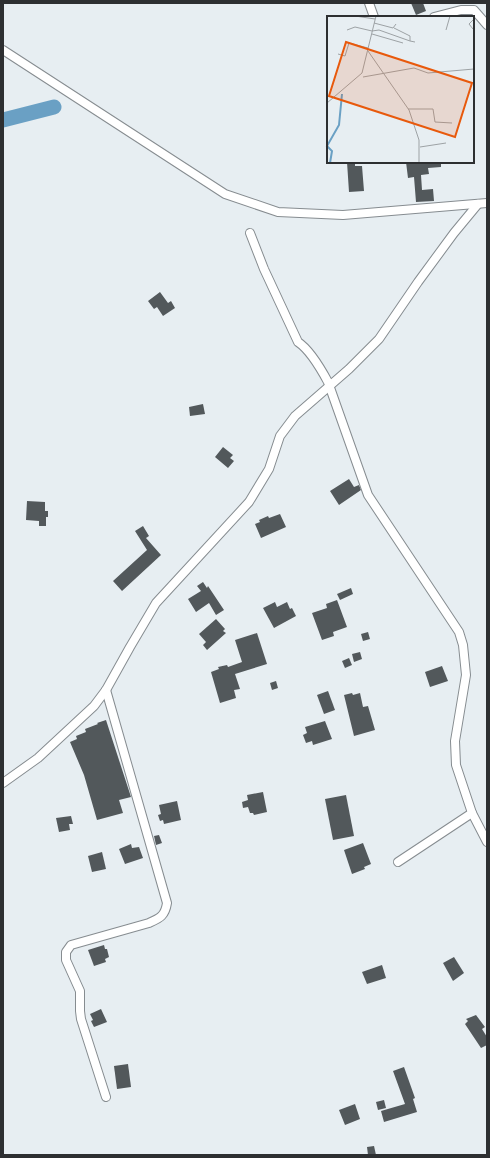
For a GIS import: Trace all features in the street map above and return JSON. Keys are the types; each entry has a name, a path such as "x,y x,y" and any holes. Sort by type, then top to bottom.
{"street":[{"path":"369,3 374,16"},
{"path":"438,16 461,10 474,10 487,25"},
{"path":"3,50 225,194 278,212 343,215 487,203"},
{"path":"3,783 38,758 94,706 106,690 156,603 249,502 269,469 280,436 295,416 349,369 379,339 418,282 454,233 478,204"},
{"path":"250,233 264,270 298,342 303,345 323,372 368,495 458,632 463,645 466,675 455,742 456,765 472,813 487,842"},
{"path":"106,690 167,903 166,910 160,918 149,923 71,945 66,952 66,960 80,991 80,1011 106,1097"},
{"path":"398,862 472,813"}],"building":[{"path":"411,3 423,3 426,11 416,15"},
{"path":"347,163 355,163 355,166 362,166 364,191 349,192"},
{"path":"406,163 441,163 441,167 428,168 429,174 421,175 422,190 433,189 434,201 416,202 414,177 408,178"},
{"path":"160,292 168,303 171,301 175,308 163,316 157,307 154,309 148,301"},
{"path":"203,404 205,414 190,416 189,407"},
{"path":"223,447 233,455 230,458 234,461 228,468 215,457"},
{"path":"349,479 354,487 359,485 361,490 339,505 330,491"},
{"path":"27,501 45,502 45,511 48,511 46,526 39,526 39,521 26,520"},
{"path":"280,514 286,527 261,538 255,524 260,522 259,520 268,516 269,518"},
{"path":"143,526 149,536 146,538 161,555 122,591 113,581 147,550 135,531"},
{"path":"203,582 207,588 208,586 224,610 216,615 209,603 196,612 188,599 201,591 197,586"},
{"path":"351,588 353,594 340,600 337,594"},
{"path":"337,600 347,627 333,632 334,636 322,640 312,613 327,608 326,604"},
{"path":"275,602 277,607 287,602 290,609 292,608 296,616 274,628 263,608"},
{"path":"216,619 225,629 223,631 226,633 207,650 203,645 206,642 199,634"},
{"path":"368,632 370,639 363,641 361,634"},
{"path":"257,633 267,664 235,674 240,689 234,690 236,698 220,703 211,672 219,669 218,667 227,665 228,667 242,662 235,640"},
{"path":"360,652 362,659 354,662 352,654"},
{"path":"349,658 352,665 345,668 342,661"},
{"path":"442,666 448,681 430,687 425,672"},
{"path":"276,681 278,688 272,690 270,683"},
{"path":"328,691 335,710 324,714 317,695"},
{"path":"352,693 353,695 360,693 363,707 368,706 375,730 354,736 344,695"},
{"path":"106,720 131,797 119,800 123,813 97,820 84,775 70,742 77,739 76,736 86,732 85,729"},
{"path":"325,721 332,739 313,745 312,741 306,743 303,735 307,733 305,727"},
{"path":"263,792 267,812 254,815 253,813 250,813 248,807 243,808 242,802 248,800 247,795"},
{"path":"346,795 354,836 333,840 325,799"},
{"path":"177,801 181,820 164,824 163,820 160,821 158,815 161,814 159,805"},
{"path":"71,816 73,824 69,824 70,830 59,832 56,818"},
{"path":"159,835 162,843 156,845 154,836"},
{"path":"363,843 371,864 364,867 365,869 352,874 344,850"},
{"path":"131,844 132,848 139,847 143,858 125,864 119,849"},
{"path":"102,852 106,869 92,872 88,856"},
{"path":"104,945 105,949 107,949 109,957 105,959 106,962 94,966 88,950"},
{"path":"454,957 464,973 453,981 443,963"},
{"path":"382,965 386,978 367,984 362,972"},
{"path":"101,1009 107,1022 94,1027 90,1014"},
{"path":"476,1015 485,1027 482,1029 487,1037 487,1045 481,1048 465,1024 468,1021 466,1019"},
{"path":"128,1064 131,1087 117,1089 114,1066"},
{"path":"404,1067 415,1098 413,1099 417,1112 384,1122 381,1111 405,1104 393,1071"},
{"path":"384,1100 386,1108 378,1110 376,1102"},
{"path":"355,1104 360,1119 345,1125 339,1110"},
{"path":"374,1146 376,1155 368,1155 367,1147"}],"waterway":[{"path":"3,120 54,107"}]}
